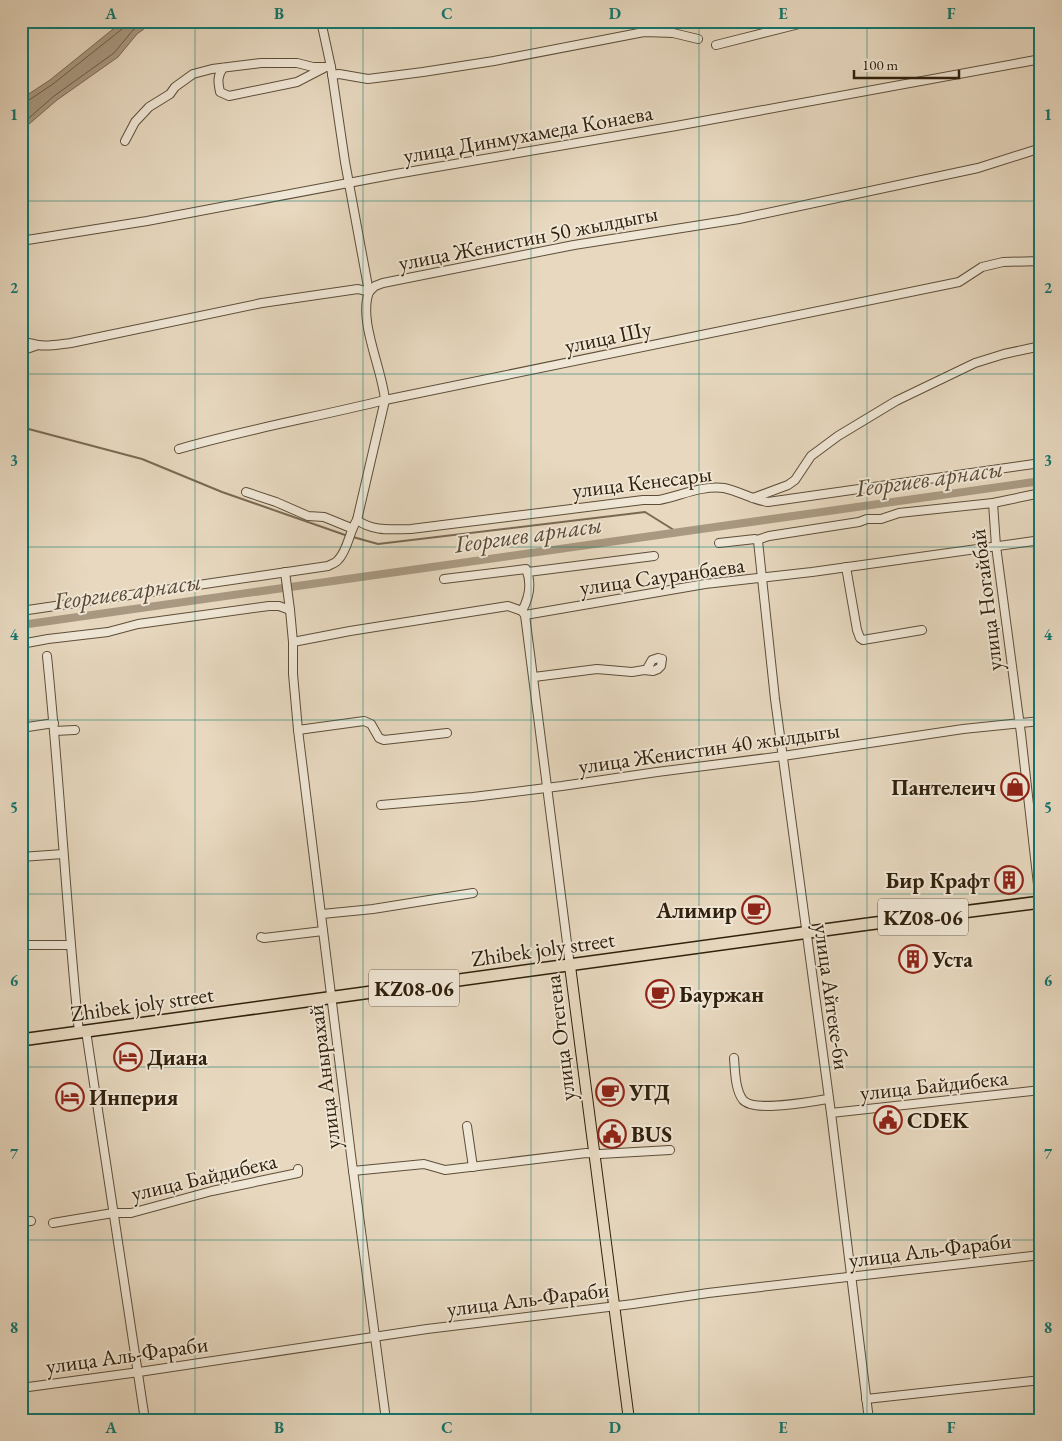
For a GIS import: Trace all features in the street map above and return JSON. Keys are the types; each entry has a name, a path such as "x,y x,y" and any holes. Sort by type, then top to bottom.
{"highway":[{"name":"Zhibek joly street","path":"21,1040 332,999 806,932 1040,902"}],"main road":[{"name":"улица Отегена","path":"570,966 593,1153 615,1306 628,1420"}],"street":[{"path":"21,611 328,566 338,560 345,548 351,528 356,520 385,400 384,385 366,313 369,292 321,21"},
{"path":"716,45 811,21"},
{"path":"224,68 220,72 218,83 220,92 229,96 297,82 322,68 339,74 368,79 494,61 644,32 673,33 698,39"},
{"name":"улица Динмухамеда Конаева","path":"21,242 695,123 1041,59"},
{"path":"125,141 135,122 149,107 170,94 183,80 202,71 261,63 296,63 331,71"},
{"name":"улица Женистин 50 жылдыгы","path":"21,342 38,345 72,343 262,303 358,289 369,292 375,286 383,283 564,247 739,219 797,207 978,168 1041,148"},
{"name":"улица Шу","path":"179,448 225,435 334,413 385,400 959,282 982,267 1003,262 1041,261"},
{"path":"21,351 38,345"},
{"path":"753,498 788,485 795,480 811,456 838,436 896,401 975,363 1041,346"},
{"name":"улица Кенесары","path":"356,520 365,526 376,529 411,529 569,508 658,500 707,489 723,488 758,501 768,502 1041,463"},
{"path":"246,492 276,502 308,516 324,516 351,528"},
{"path":"719,543 757,540 770,536 881,518 899,513 993,503 1041,494"},
{"name":"улица Ногайбай","path":"993,503 996,546 1040,902"},
{"name":"улица Айтеке-би","path":"757,540 869,1420"},
{"name":"улица Сауранбаева","path":"293,642 508,606 517,608 523,613 664,591 1041,540"},
{"path":"444,579 522,569 526,569 528,572 654,556"},
{"path":"846,566 860,638 863,640 922,630"},
{"name":"улица Анырахай","path":"285,572 293,642 292,674 298,730 386,1420"},
{"path":"523,613 529,598 528,572"},
{"path":"21,644 122,629 138,624 269,606 290,607"},
{"name":"улица Отегена","path":"523,613 534,677 570,966"},
{"path":"46,656 54,727 70,945 114,1213 145,1420"},
{"path":"534,677 596,670 632,672 649,670"},
{"path":"298,730 364,721 371,724 379,738 384,740 447,733"},
{"name":"улица Женистин 40 жылдыгы","path":"381,805 548,788 963,729 1041,721"},
{"path":"21,728 54,727 74,730"},
{"path":"21,857 63,854"},
{"path":"322,914 373,909 473,894"},
{"path":"262,937 323,931"},
{"path":"21,945 70,945"},
{"name":"улица Байдибека","path":"734,1058 738,1088 743,1100 747,1103 760,1106 829,1099"},
{"name":"улица Байдибека","path":"831,1113 1041,1090"},
{"path":"467,1126 473,1168"},
{"path":"353,1171 424,1164 445,1170 593,1153 608,1154 670,1150"},
{"name":"улица Байдибека","path":"114,1213 131,1213 203,1194 298,1173 298,1169"},
{"path":"53,1223 114,1213"},
{"path":"21,1222 31,1221"},
{"name":"улица Аль-Фараби","path":"21,1388 375,1336 851,1276 1041,1255"},
{"path":"866,1399 1041,1380"}],"water":[{"path":"123,21 155,21 137,34 118,57 57,100 21,131 21,99 50,80"}],"waterway":[{"path":"21,427 142,459 222,492 348,536"},
{"name":"Георгиев арнасы","path":"21,625 1041,481"},
{"path":"353,537 378,544 645,512 677,532"}],"place":[{"name":"Пантелеич","path":"1015,787"},
{"name":"Бир Крафт","path":"1009,880"},
{"name":"Алимир","path":"756,910"},
{"name":"Уста","path":"913,959"},
{"name":"Бауржан","path":"660,994"},
{"name":"Диана","path":"128,1057"},
{"name":"УГД","path":"610,1092"},
{"name":"Инперия","path":"70,1097"},
{"name":"CDEK","path":"888,1120"},
{"name":"BUS","path":"612,1134"}]}
